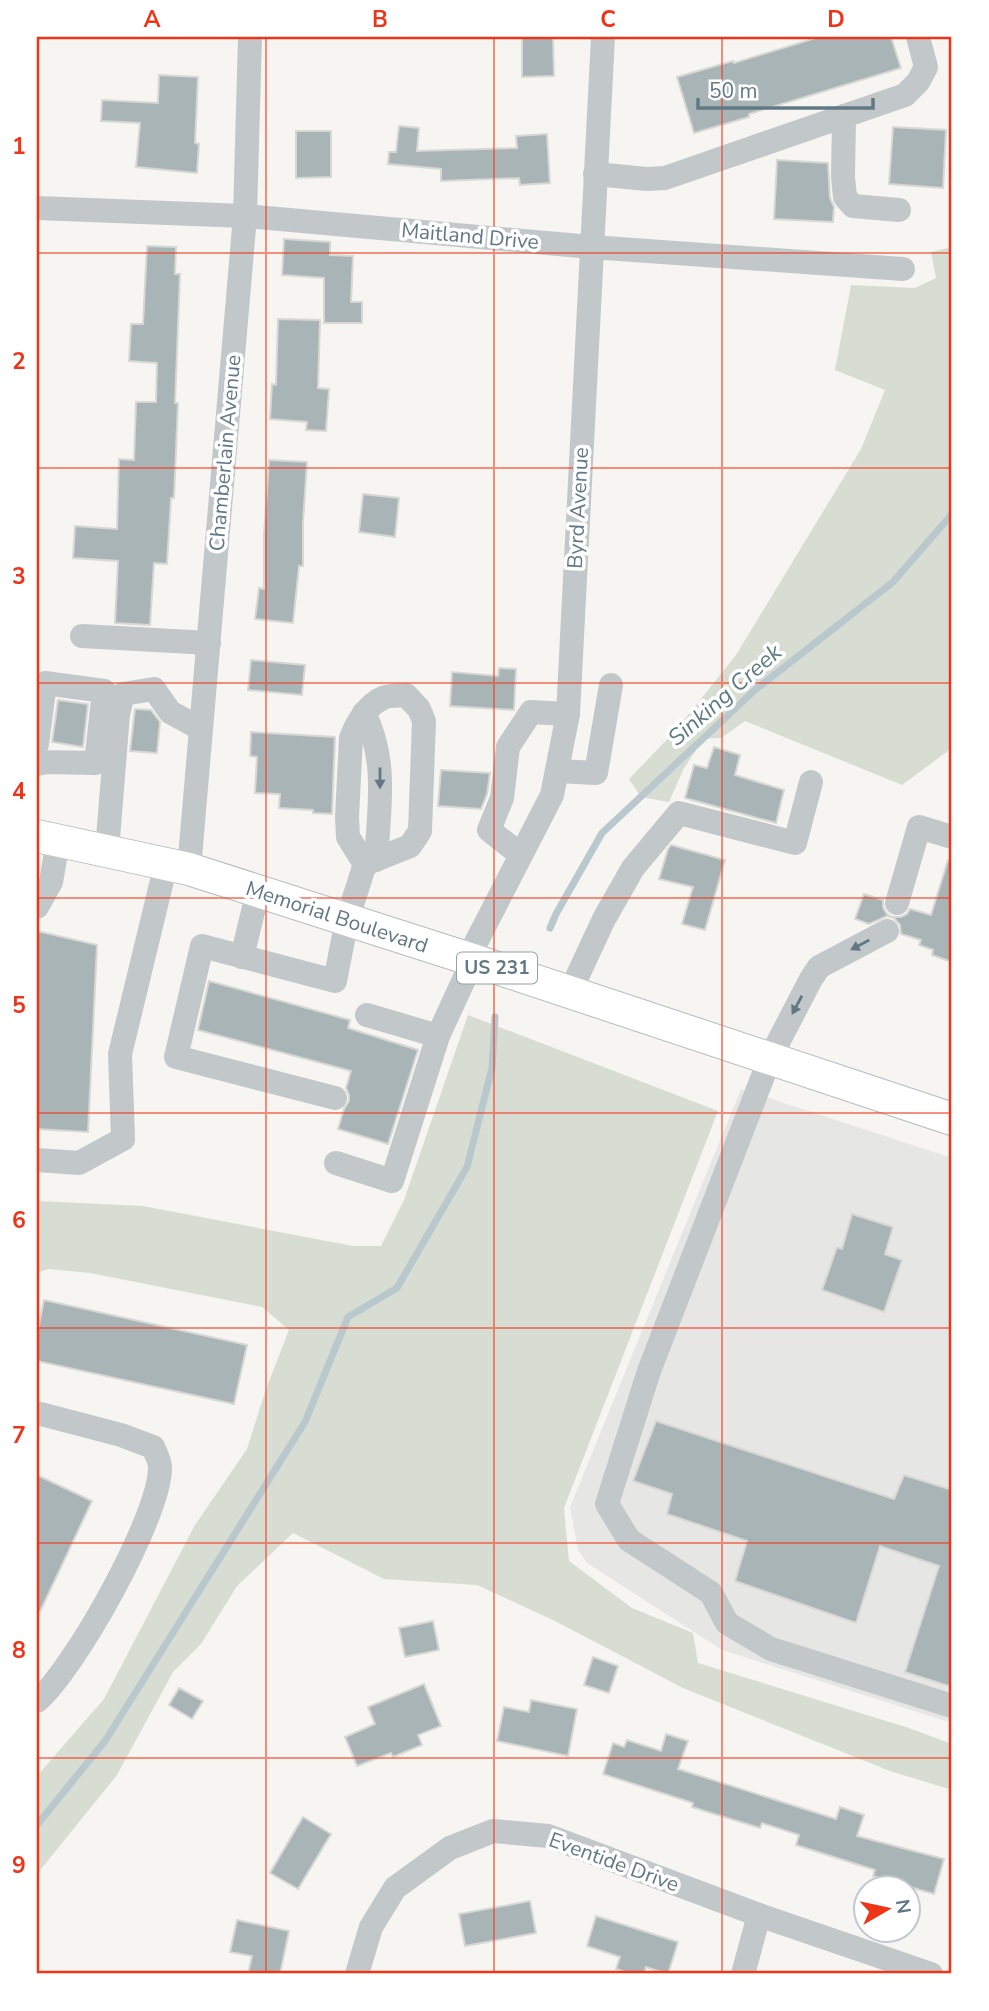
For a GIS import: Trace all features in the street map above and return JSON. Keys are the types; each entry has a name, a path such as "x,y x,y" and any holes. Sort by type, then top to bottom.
{"main road":[{"name":"Memorial Boulevard","path":"47,838 178,867 258,891 952,1117"}],"street":[{"name":"Chamberlain Avenue","path":"37,1160 79,1163 123,1139 120,1054 178,867 201,729 209,643 245,216 250,37"},
{"name":"Byrd Avenue","path":"336,1163 392,1181 438,1037 470,959 552,795 568,714 603,37"},
{"path":"595,174 665,178 905,95 918,82 926,68 918,37"},
{"path":"844,116 845,197 853,206 899,210"},
{"name":"Maitland Drive","path":"37,208 245,216 591,247 903,268"},
{"path":"82,636 209,643"},
{"path":"37,744 45,683 104,691 96,763 37,764"},
{"path":"557,771 596,774 611,685"},
{"path":"107,851 118,714 123,694 154,689 170,712 201,729"},
{"path":"335,1098 176,1057 202,946 335,981 347,920 370,862 410,846 420,831 424,722 419,709 406,695 383,698 364,713 351,738 348,837 370,862"},
{"path":"521,855 489,830 502,798 508,747 531,712 568,714"},
{"path":"570,992 604,919 632,868 679,813 795,843 811,782"},
{"path":"897,903 919,827 952,837"},
{"path":"37,908 51,882 47,838"},
{"path":"242,957 258,891"},
{"path":"887,931 819,967 770,1058 649,1371 607,1504 629,1540 711,1593 727,1622 771,1649 952,1706"},
{"path":"367,1015 438,1037"},
{"path":"37,1413 121,1435 153,1447 161,1465 151,1510 117,1582 76,1653 37,1701"},
{"name":"Eventide Drive","path":"358,1974 371,1927 395,1888 450,1848 493,1831 548,1836 758,1915 931,1974"},
{"path":"743,1974 758,1915"}],"shaded area":[{"path":"952,247 952,748 902,785 745,721 721,738 703,739 683,770 669,802 641,797 629,779 677,729 736,655 861,449 885,390 835,370 851,285 915,288 936,278 931,252"},
{"path":"468,1015 718,1111 564,1508 569,1561 632,1608 693,1633 698,1663 909,1728 952,1744 952,1790 890,1771 683,1688 555,1621 477,1585 384,1579 293,1533 237,1586 201,1644 173,1672 117,1775 37,1874 37,1776 104,1699 195,1525 247,1449 289,1330 262,1307 90,1273 48,1269 37,1273 37,1201 143,1206 353,1246 381,1246 404,1200"},
{"path":"741,1089 952,1158 952,1723 722,1650 587,1563 578,1550 570,1507"}],"building":[{"path":"522,37 553,37 554,76 522,77"},
{"path":"819,37 891,37 901,68 694,133 677,77"},
{"path":"159,75 198,77 195,143 199,144 197,173 136,167 140,123 101,121 102,100 158,103"},
{"path":"399,126 419,128 417,151 517,148 516,136 547,134 550,183 520,185 519,178 441,181 441,169 388,164 389,152 396,152"},
{"path":"893,127 946,130 943,188 889,184"},
{"path":"296,131 331,131 331,177 296,178"},
{"path":"777,160 828,163 830,198 834,207 833,222 774,219"},
{"path":"284,239 330,242 330,255 353,256 351,302 362,302 362,323 324,323 324,278 282,275"},
{"path":"147,246 176,247 175,274 180,274 174,498 171,498 167,564 154,563 150,625 115,623 118,561 73,558 75,526 117,529 119,459 134,460 136,402 156,402 157,363 129,361 131,324 143,324"},
{"path":"278,319 320,320 318,388 329,389 326,431 306,430 307,422 270,419 272,384 276,385"},
{"path":"269,460 307,462 303,566 299,566 293,623 255,619 259,588 264,589"},
{"path":"363,494 399,498 395,537 359,532"},
{"path":"251,660 305,665 302,695 248,690"},
{"path":"499,668 516,669 514,710 450,706 452,672 498,676"},
{"path":"58,700 88,704 83,747 52,742"},
{"path":"135,709 151,710 160,722 157,753 130,751"},
{"path":"251,732 335,737 332,814 279,808 280,794 255,793 257,757 250,756"},
{"path":"714,747 740,755 735,775 784,790 776,823 685,798 694,765 707,768"},
{"path":"441,770 490,773 487,794 481,809 438,806"},
{"path":"671,845 725,860 705,930 682,924 693,887 659,879"},
{"path":"948,860 952,860 952,962 932,955 933,950 919,945 921,940 901,934 900,925 894,918 887,916 869,924 855,919 864,894 883,900 886,913 892,917 901,917 910,909 931,915"},
{"path":"37,931 97,945 88,1132 37,1129"},
{"path":"209,981 350,1020 348,1028 418,1050 388,1144 338,1129 349,1101 346,1088 351,1071 198,1030"},
{"path":"852,1214 893,1227 885,1254 902,1260 884,1312 822,1290 837,1247 842,1249"},
{"path":"44,1300 247,1345 234,1404 37,1361 37,1335"},
{"path":"656,1421 894,1499 904,1475 952,1490 952,1687 905,1672 939,1566 880,1546 856,1623 735,1581 747,1541 667,1514 672,1494 633,1481"},
{"path":"37,1475 92,1501 37,1618"},
{"path":"433,1621 439,1650 405,1657 399,1628"},
{"path":"593,1657 618,1666 609,1693 584,1685"},
{"path":"424,1684 441,1726 418,1735 422,1745 393,1757 391,1753 357,1766 345,1737 375,1724 368,1707"},
{"path":"179,1688 203,1701 192,1719 169,1705"},
{"path":"531,1700 577,1709 568,1756 497,1741 504,1707 529,1712"},
{"path":"666,1734 688,1741 678,1769 836,1819 840,1807 864,1815 857,1836 944,1859 934,1894 922,1890 922,1874 874,1874 875,1870 796,1845 799,1835 762,1823 760,1828 692,1807 693,1803 603,1774 613,1743 624,1747 627,1740 661,1751"},
{"path":"303,1817 331,1834 298,1889 270,1873"},
{"path":"530,1901 536,1933 465,1946 459,1914"},
{"path":"596,1916 678,1942 668,1974 646,1967 644,1974 631,1974 616,1969 620,1957 587,1946"},
{"path":"237,1920 289,1931 280,1974 248,1974 252,1956 230,1952"}],"waterway":[{"name":"Sinking Creek","path":"550,928 602,833 755,690 893,582 952,514"},
{"path":"37,1825 105,1741 305,1422 348,1317 397,1288 467,1167 492,1068 495,1017"}]}
